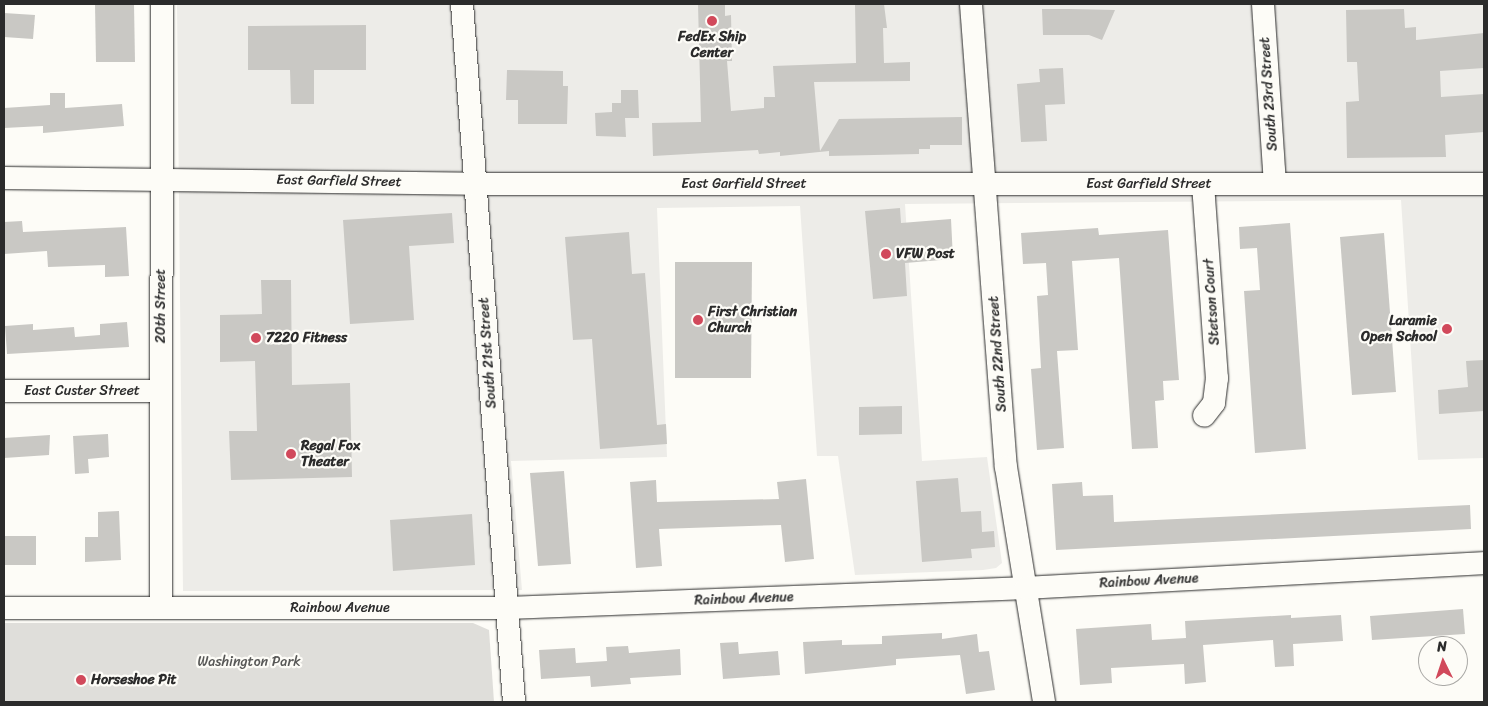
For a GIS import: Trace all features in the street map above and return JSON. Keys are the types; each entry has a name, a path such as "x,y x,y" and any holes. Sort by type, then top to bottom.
{"street":[{"name":"20th Street","path":"161,608 162,4"},
{"name":"South 21st Street","path":"462,4 514,702"},
{"name":"South 22nd Street","path":"970,4 1006,467 1044,702"},
{"name":"South 23rd Street","path":"1263,4 1275,184"},
{"name":"East Garfield Street","path":"4,178 162,178 475,184 1484,184"},
{"name":"Stetson Court","path":"1203,184 1217,378 1214,403 1204,416"},
{"name":"East Custer Street","path":"4,391 161,391"},
{"name":"Rainbow Avenue","path":"4,608 507,608 1026,588 1484,563"}],"shaded area":[{"path":"177,4 1484,4 1484,458 1418,460 1401,200 905,204 922,461 987,457 1002,563 996,568 983,570 855,575 838,456 817,456 800,206 657,208 667,457 511,461 522,590 183,591"}],"green space":[{"name":"Washington Park","path":"4,623 473,623 489,630 494,702 4,702"}],"building":[{"path":"95,4 134,4 135,62 96,62"},
{"path":"698,4 725,4 725,16 731,15 732,61 727,61 731,111 764,108 764,97 775,97 773,66 856,63 855,5 884,4 887,28 883,28 884,63 910,62 910,81 814,82 820,151 839,119 962,117 962,145 930,145 930,149 919,149 919,154 829,156 829,151 780,156 780,152 759,154 758,150 653,156 652,123 701,122"},
{"path":"1042,9 1115,10 1102,40 1089,35 1043,35"},
{"path":"1404,9 1405,28 1416,27 1416,40 1484,33 1484,68 1440,71 1441,97 1484,94 1484,132 1445,135 1446,157 1347,158 1346,102 1359,101 1357,62 1347,62 1346,10"},
{"path":"4,13 35,15 33,39 4,37"},
{"path":"366,25 366,70 314,70 314,104 291,104 290,70 248,70 248,26"},
{"path":"1063,68 1065,104 1045,105 1047,141 1021,142 1017,84 1040,82 1039,69"},
{"path":"507,70 563,71 563,86 568,86 567,124 518,124 518,100 506,100"},
{"path":"621,90 638,90 639,118 625,118 626,137 596,136 595,113 612,112 612,103 621,103"},
{"path":"50,93 65,93 65,108 122,104 124,126 43,133 43,126 4,128 4,108 50,105"},
{"name":"VFW Post","path":"900,208 901,223 951,219 953,259 905,263 907,296 873,299 865,211"},
{"path":"452,213 454,243 409,246 414,320 350,324 343,220"},
{"path":"22,221 23,232 126,227 129,276 105,277 105,265 48,267 47,251 4,254 4,222"},
{"path":"1290,223 1306,449 1255,453 1244,291 1260,290 1257,248 1240,249 1239,227"},
{"path":"1098,228 1099,235 1168,230 1179,380 1163,381 1164,400 1155,401 1158,448 1132,449 1119,258 1072,261 1078,350 1057,351 1064,448 1037,450 1031,369 1041,368 1037,296 1048,295 1046,263 1023,264 1021,233"},
{"path":"629,232 632,274 645,273 657,425 666,424 667,444 600,449 592,339 573,340 565,237"},
{"path":"1384,233 1396,392 1352,395 1340,237"},
{"path":"675,262 752,262 751,378 675,378"},
{"name":"Regal Fox Theater","path":"261,280 291,280 292,385 350,383 352,477 231,480 229,431 257,431 255,361 220,362 220,315 262,314"},
{"path":"127,322 129,347 7,354 5,326 33,324 33,330 74,327 75,337 100,335 100,324"},
{"path":"1484,360 1484,411 1439,414 1438,390 1468,387 1466,361"},
{"path":"902,406 902,434 859,435 859,407"},
{"path":"108,434 109,457 88,459 89,473 75,474 73,436"},
{"path":"50,435 49,455 4,458 4,438"},
{"path":"564,471 571,564 538,566 530,473"},
{"path":"958,478 961,512 981,511 982,532 994,531 995,547 971,549 972,558 922,562 916,481"},
{"path":"806,479 814,559 785,562 781,525 659,529 662,566 636,568 630,482 656,480 657,502 779,499 777,482"},
{"path":"1082,482 1083,496 1113,495 1114,522 1470,505 1471,529 1056,550 1052,484"},
{"path":"119,511 121,560 85,562 85,537 98,537 98,512"},
{"path":"472,514 475,565 393,571 390,520"},
{"path":"4,536 36,536 36,565 4,565"},
{"path":"1463,609 1465,634 1372,640 1370,616"},
{"path":"1291,615 1291,618 1341,615 1343,641 1293,644 1294,666 1275,667 1273,640 1203,645 1206,682 1185,684 1184,664 1111,668 1112,683 1080,685 1076,629 1151,624 1152,640 1186,638 1185,621"},
{"path":"942,633 942,639 977,634 979,652 989,651 995,690 966,694 960,655 896,659 896,665 805,674 803,642 842,640 842,645 882,644 882,636"},
{"path":"738,642 739,654 778,651 780,675 723,679 720,643"},
{"path":"628,646 629,653 680,649 681,675 630,678 631,684 591,687 590,676 541,679 539,650 575,648 576,663 607,661 606,647"}],"place":[{"name":"FedEx Ship Center","path":"712,21"},
{"name":"VFW Post","path":"886,254"},
{"name":"First Christian Church","path":"698,320"},
{"name":"Laramie Open School","path":"1447,329"},
{"name":"7220 Fitness","path":"256,338"},
{"name":"Regal Fox Theater","path":"291,454"},
{"name":"Horseshoe Pit","path":"81,680"}]}
